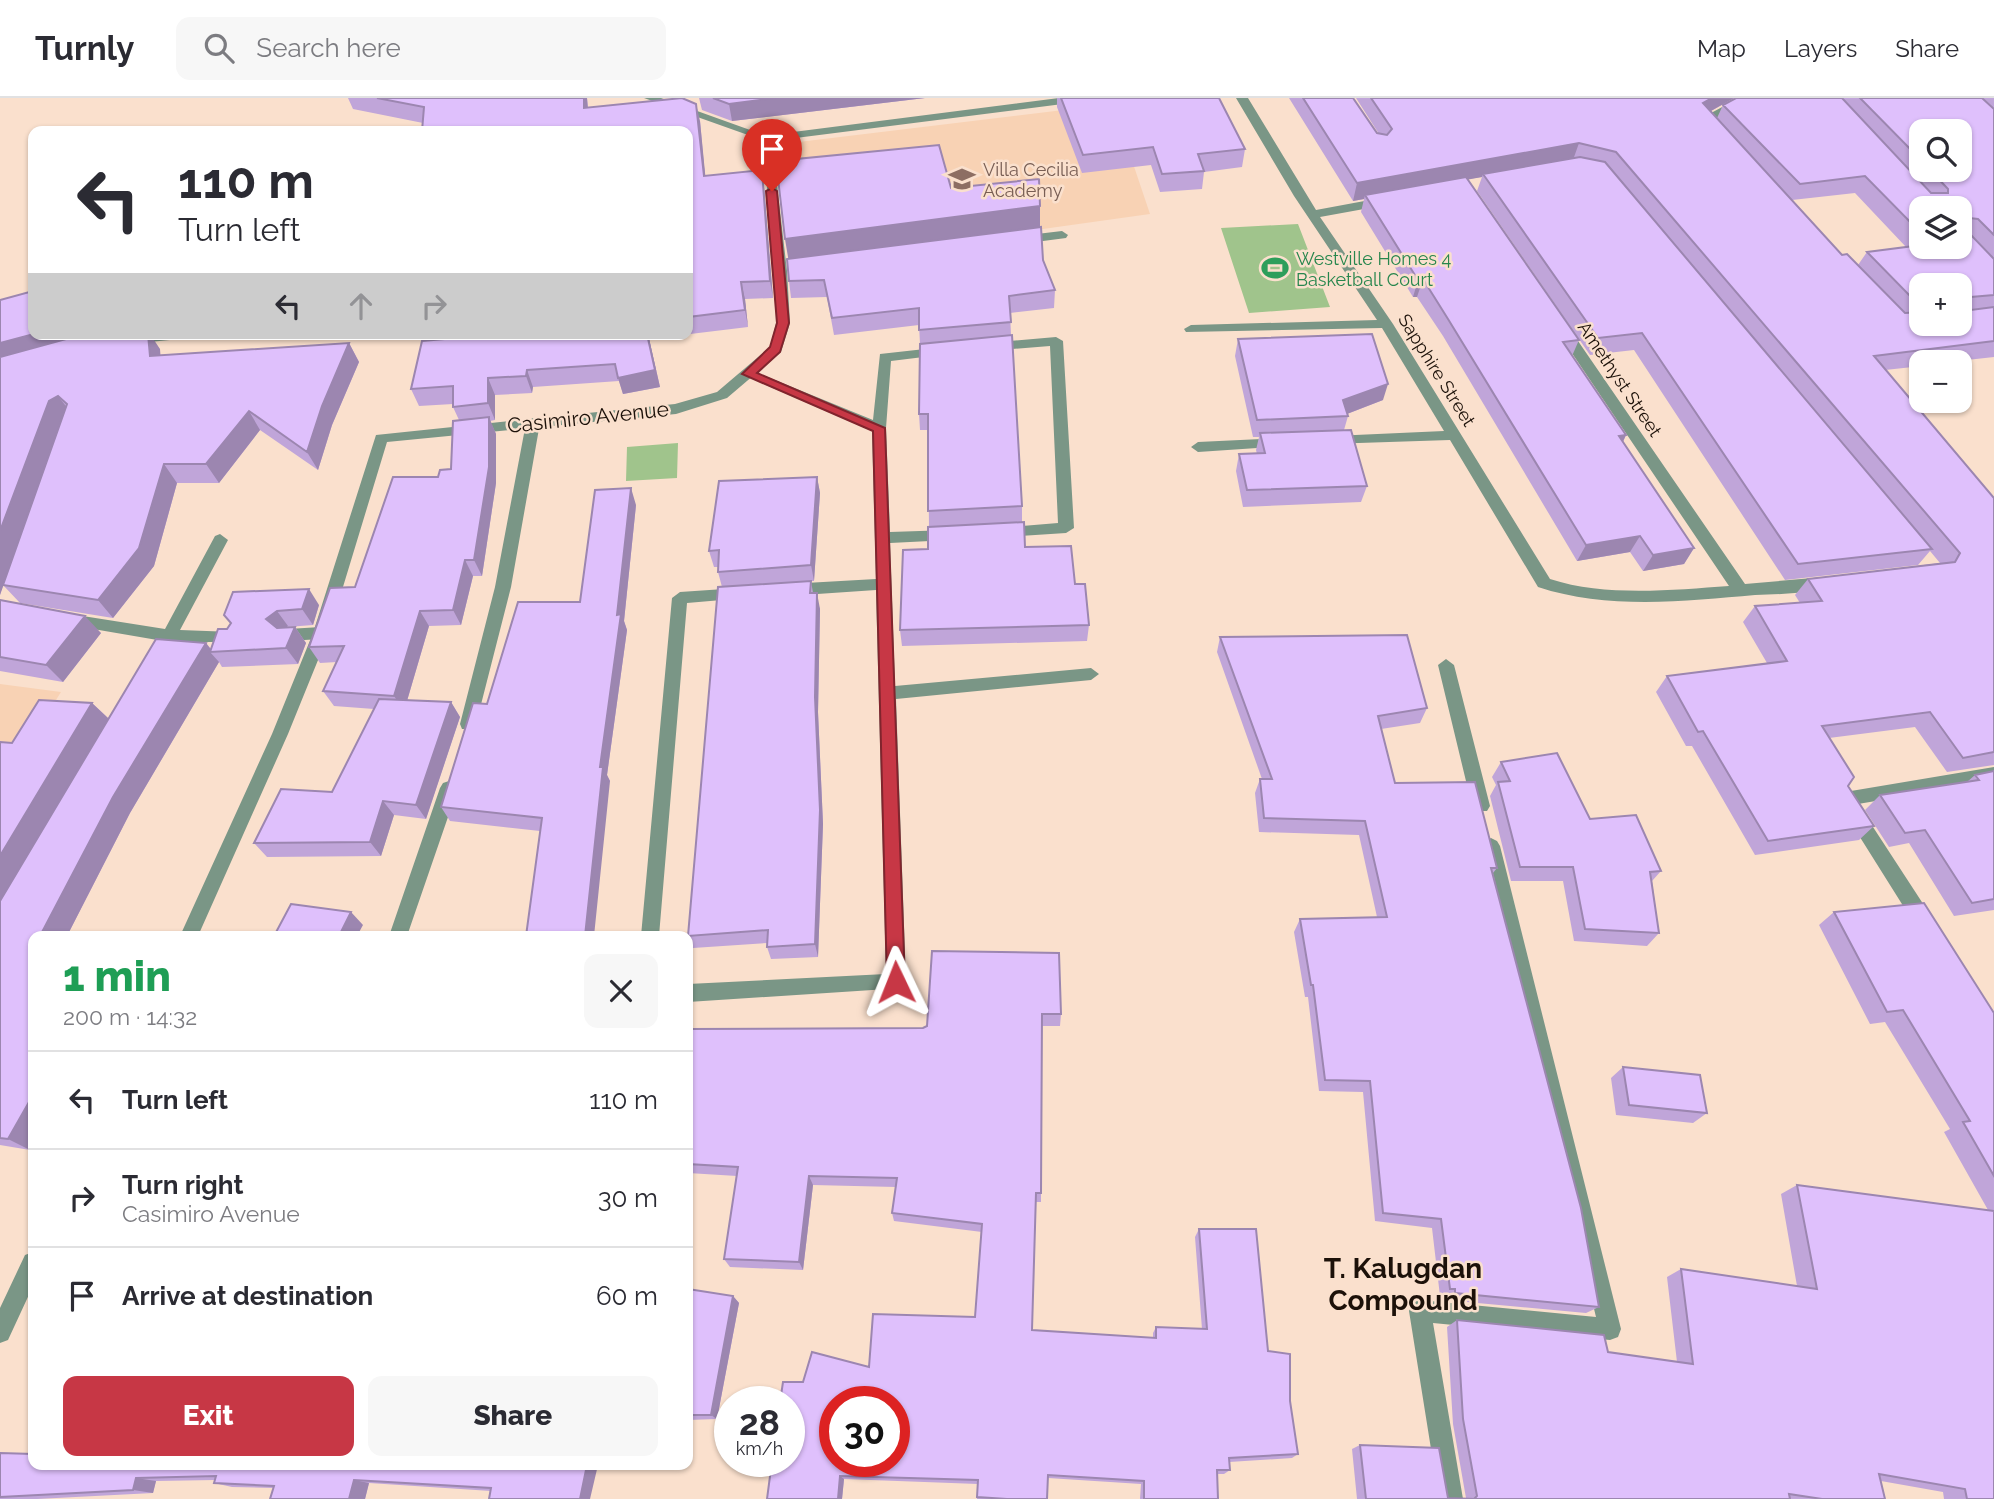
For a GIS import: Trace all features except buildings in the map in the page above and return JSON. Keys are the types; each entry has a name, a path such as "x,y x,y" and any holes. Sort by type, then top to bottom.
{"street":[{"path":"650,98 685,104 766,138 1040,101 1086,98"},
{"name":"Sapphire Street","path":"1242,98 1386,324 1544,583 1555,590 1583,593 1742,593"},
{"path":"1722,139 1704,120 1748,98"},
{"name":"Casimiro Avenue","path":"191,931 280,734 321,633 380,438 676,409 722,395 776,349 783,323 787,270 766,138"},
{"path":"1314,214 1402,198"},
{"path":"1008,242 1062,235"},
{"name":"Amethyst Street","path":"1550,311 1742,593"},
{"path":"1191,329 1386,324"},
{"path":"115,342 134,340"},
{"path":"693,993 896,982 879,428 885,357 1056,341 1066,528 986,533"},
{"path":"748,374 879,428"},
{"path":"463,741 483,675 503,586 533,423"},
{"path":"1320,441 1455,435"},
{"path":"1198,447 1293,442"},
{"path":"881,538 960,534"},
{"path":"169,636 220,540"},
{"path":"1742,593 1839,582"},
{"path":"650,931 680,598 883,583"},
{"path":"48,616 169,636 233,638"},
{"path":"288,635 321,633"},
{"path":"1446,665 1610,1329 1420,1311 1451,1499"},
{"path":"886,693 1091,674"},
{"path":"400,931 455,767"},
{"path":"1934,938 1845,799 1994,774"},
{"path":"0,1332 28,1273"}],"shaded area":[{"name":"Villa Cecilia Academy","path":"1113,104 1150,214 793,264 782,144"},
{"path":"0,684 61,692 0,790"}],"green space":[{"name":"Westville Homes 4 Basketball Court","path":"1298,224 1330,307 1249,313 1221,228"},
{"path":"678,443 677,478 626,481 627,447"}],"place":[{"name":"Villa Cecilia Academy","path":"962,179"},
{"name":"Westville Homes 4 Basketball Court","path":"1275,268"}],"district":[{"name":"T. Kalugdan Compound","path":"1403,1284"}],"route":[{"path":"772,191 783,323 776,349 748,374 879,428 896,982"}]}
